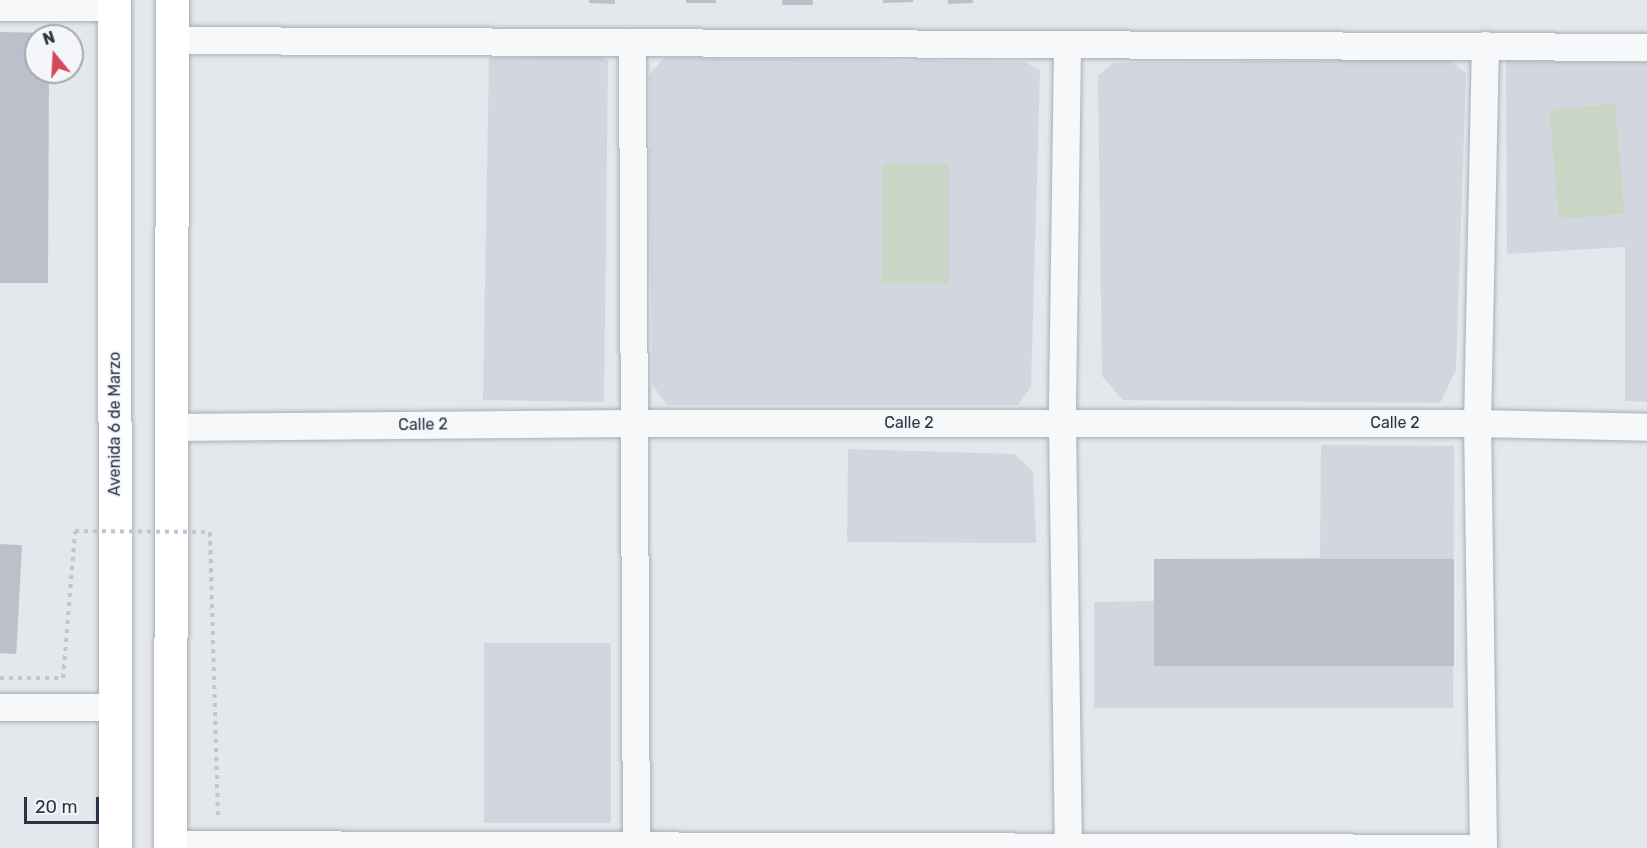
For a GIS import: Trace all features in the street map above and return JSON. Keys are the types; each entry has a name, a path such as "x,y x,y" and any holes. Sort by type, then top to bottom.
{"highway":[{"path":"170,846 172,0"},
{"name":"Avenida 6 de Marzo","path":"114,4 115,848"}],"street":[{"path":"0,7 114,4"},
{"path":"171,40 1067,46 1647,46"},
{"path":"632,42 631,423 636,848"},
{"path":"170,846 218,844 636,848 1483,848 1477,423 1485,45"},
{"path":"1067,46 1062,424 1068,847"},
{"name":"Calle 2","path":"171,427 631,423 1477,423 1647,427"},
{"path":"0,707 115,707"}],"path":[{"path":"0,678 63,678 75,531 210,532 218,844"}],"shaded area":[{"path":"598,55 608,61 604,402 483,400 489,58"},
{"path":"664,58 1025,62 1040,70 1031,387 1018,405 667,405 652,384 649,75"},
{"path":"1448,59 1466,73 1456,370 1440,403 1123,400 1102,376 1098,76 1113,63"},
{"path":"1506,61 1647,62 1647,402 1625,401 1625,247 1507,254"},
{"path":"1321,445 1454,446 1453,708 1094,708 1094,602 1154,601 1154,559 1320,558"},
{"path":"848,449 1014,454 1033,471 1036,543 847,542"},
{"path":"484,643 611,643 611,823 484,823"}],"green space":[{"path":"1615,104 1625,214 1559,219 1549,110"},
{"path":"882,164 949,164 949,283 882,283"}],"building":[{"path":"589,0 615,0 615,4 589,3"},
{"path":"686,0 716,0 716,3 686,3"},
{"path":"782,0 813,0 813,5 782,5"},
{"path":"883,0 913,0 913,2 883,3"},
{"path":"948,0 973,0 973,3 948,4"},
{"path":"0,32 24,33 24,84 49,84 48,283 0,283"},
{"path":"0,544 22,545 16,654 0,653"},
{"path":"1154,559 1454,559 1454,666 1154,666"}]}
